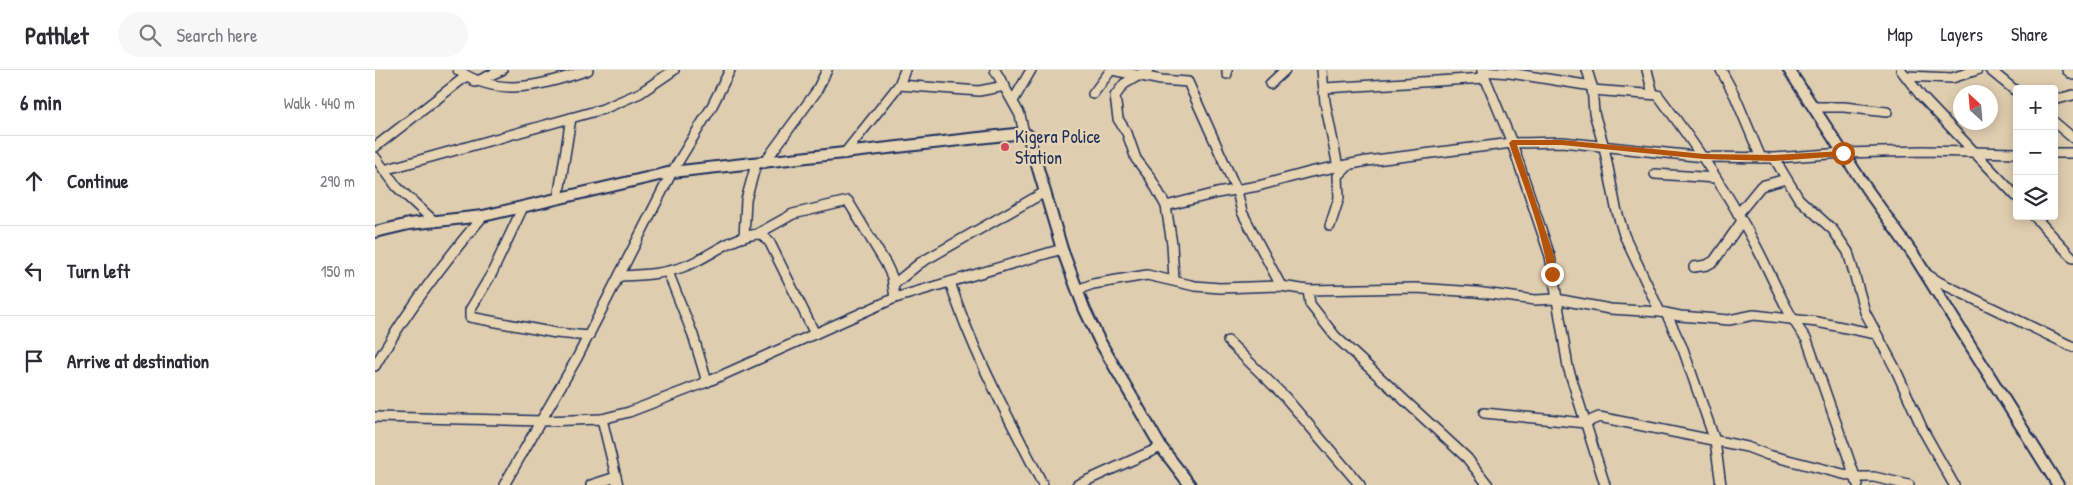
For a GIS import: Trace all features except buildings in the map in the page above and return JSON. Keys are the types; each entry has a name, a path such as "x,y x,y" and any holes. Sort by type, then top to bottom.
{"street":[{"path":"458,70 465,77 490,87 526,86 588,70"},
{"path":"475,82 502,70"},
{"path":"384,170 571,118 635,96 657,85 674,70"},
{"path":"504,485 543,421 589,336 672,172 711,108 730,70"},
{"path":"745,237 744,201 760,163 816,92 827,70"},
{"path":"845,154 899,85 905,70"},
{"path":"995,70 1020,115 1024,133 1027,136 1062,249 1077,290 1099,340 1161,447 1190,485"},
{"path":"1013,101 1031,70"},
{"path":"1093,94 1112,70 1139,76 1188,82 1237,191 1242,212 1281,286"},
{"path":"1148,70 1124,84 1115,96 1118,119 1127,133 1136,158 1150,177 1166,206 1172,244 1174,280"},
{"path":"1270,84 1285,70"},
{"path":"1322,70 1325,102 1338,167"},
{"path":"1587,70 1592,88 1594,113 1604,147 1616,208 1624,235 1635,264 1683,349 1715,441 1721,485"},
{"path":"1647,70 1653,94"},
{"path":"1721,70 1735,96 1761,158"},
{"path":"1790,70 1843,153 1923,271 2058,485"},
{"path":"1904,73 1952,78 1977,70"},
{"path":"1990,70 2013,89"},
{"path":"2067,70 2073,74"},
{"path":"1325,88 1511,72 1592,88 1653,94 1663,100 1704,157 1740,217 1777,286 1792,320 1809,347 1823,381 1839,433 1857,481"},
{"path":"1483,73 1512,143 1550,256 1568,366 1605,485"},
{"path":"1904,73 1921,96 2013,193"},
{"path":"375,147 465,77"},
{"path":"899,85 979,90 1005,86"},
{"path":"2058,99 2073,95"},
{"path":"1814,108 1843,107 1887,112"},
{"path":"558,199 571,118"},
{"path":"2058,125 2073,138"},
{"path":"375,232 409,224 483,216 672,172 1024,133"},
{"path":"1166,206 1338,167 1389,158 1512,143 1562,142 1704,157 1774,158 1843,153 1923,151 2013,153"},
{"path":"2058,153 2073,153"},
{"path":"1774,158 1785,179 1799,199 1833,230 1843,244 1851,260 1865,312 1895,368 1923,430 1954,485"},
{"path":"376,159 397,187 435,222"},
{"path":"1330,226 1339,198 1338,176 1347,166"},
{"path":"1655,174 1716,178"},
{"path":"1694,267 1707,266 1717,260 1740,217 1761,186 1785,179"},
{"path":"893,284 919,263 971,235 1016,206 1045,192"},
{"path":"620,276 668,272 706,257 745,237 759,233 793,214 848,202 886,264 893,284 895,298"},
{"path":"523,207 492,273 470,310 470,317 555,333 589,336"},
{"path":"375,366 390,338 429,281 483,216"},
{"path":"2038,220 2073,258"},
{"path":"759,233 765,236 770,243 815,334"},
{"path":"375,417 543,421 602,419 637,410 707,382 895,298 1062,249"},
{"path":"1923,271 1939,282 2073,347"},
{"path":"668,272 693,335 707,382"},
{"path":"1077,290 1093,284 1131,276 1147,275 1195,286 1220,288 1281,286 1308,290 1416,288 1475,292 1535,300 1556,299 1610,309 1729,320 1754,315 1817,322 1877,334"},
{"path":"950,282 960,317 982,370 1043,485"},
{"path":"1308,290 1311,304 1335,336 1467,458 1488,485"},
{"path":"1229,340 1285,397 1360,485"},
{"path":"1485,412 1585,423 1599,417 1747,448 1857,481 1874,477 1909,485"},
{"path":"591,485 617,481 602,419"},
{"path":"1077,485 1161,447"}],"place":[{"name":"Kigera Police Station","path":"1005,147"}],"route":[{"path":"1552,274 1550,256 1512,143 1562,142 1704,157 1774,158 1843,153"}]}
